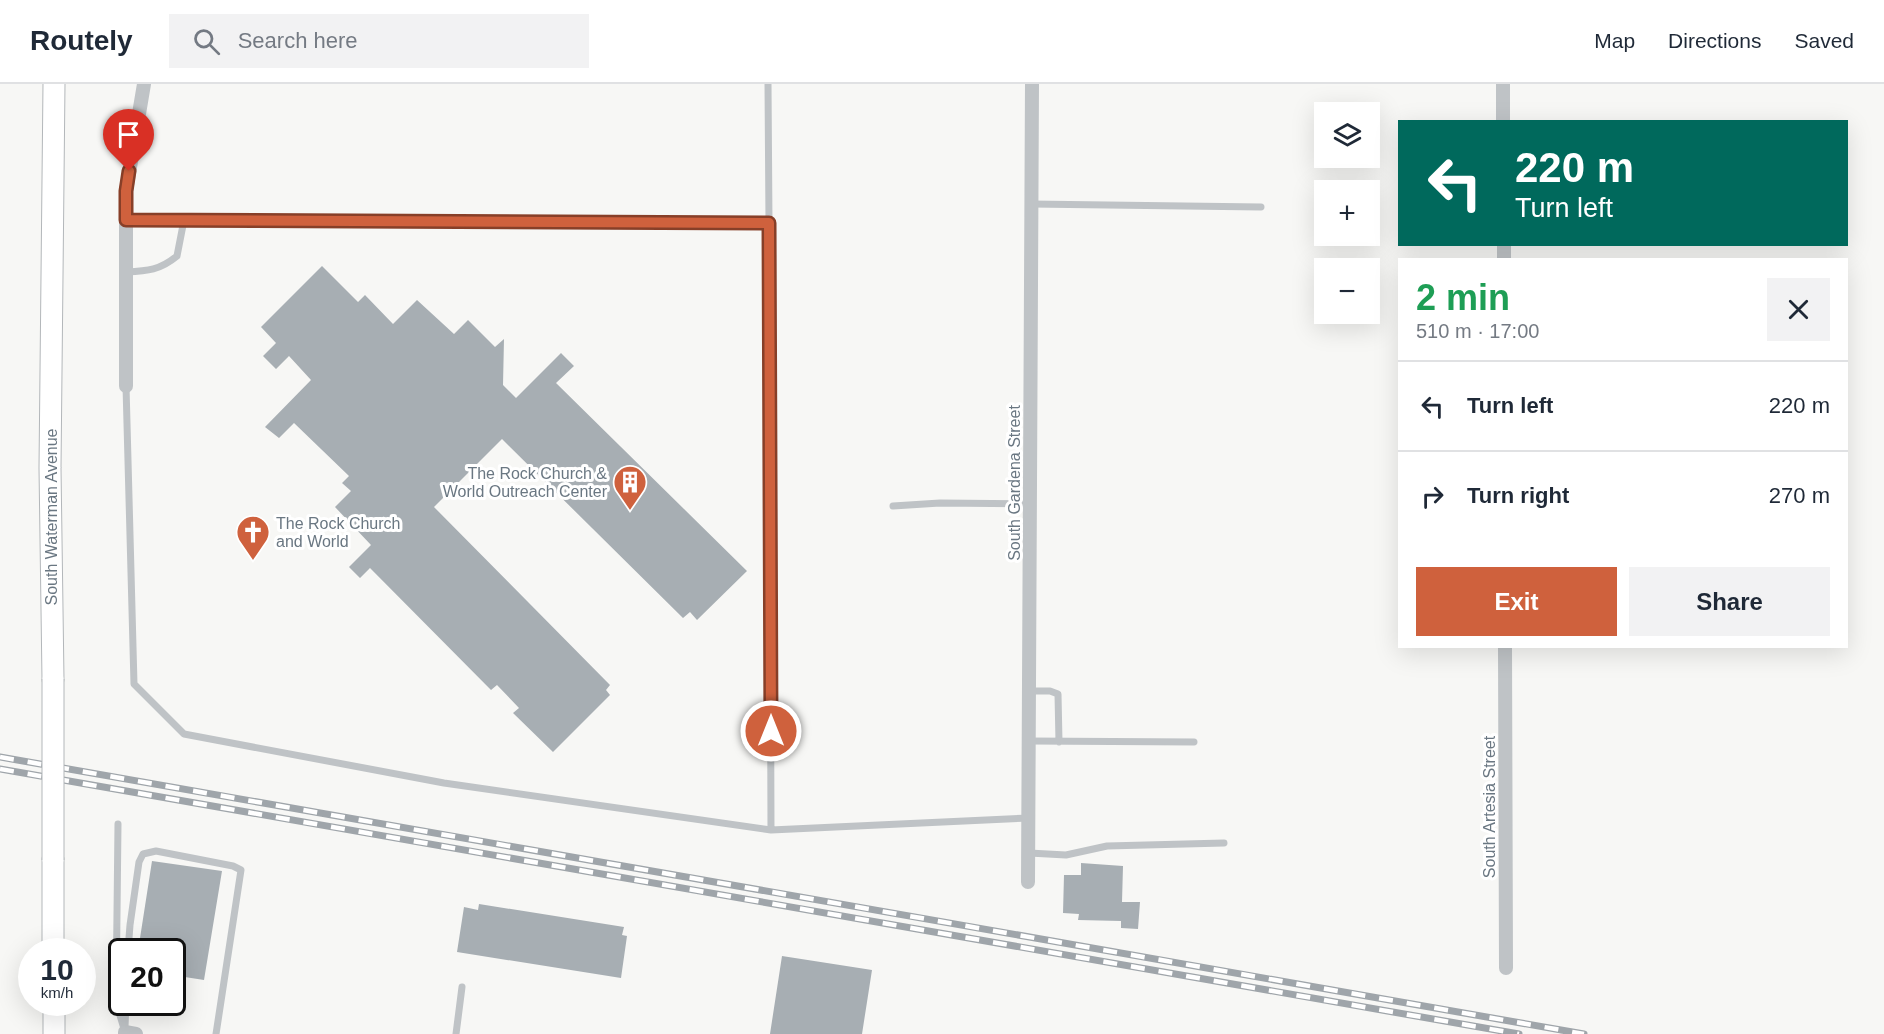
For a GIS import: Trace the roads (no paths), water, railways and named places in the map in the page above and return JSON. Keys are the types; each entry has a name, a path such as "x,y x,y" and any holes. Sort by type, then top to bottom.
{"main road":[{"name":"South Waterman Avenue","path":"53,938 50,457 54,84"},
{"path":"54,1016 54,1034"}],"street":[{"path":"126,386 126,191 144,84"},
{"name":"South Gardena Street","path":"1028,882 1032,84"},
{"path":"1503,84 1503,120"},
{"name":"South Artesia Street","path":"1505,648 1506,968"}],"lane":[{"path":"768,84 771,830"},
{"path":"1031,204 1261,207"},
{"path":"126,220 769,223"},
{"path":"126,272 149,271 165,266 177,256 184,220"},
{"path":"126,386 134,684 184,734 444,783 771,830 1029,818"},
{"path":"892,506 940,503 1030,504"},
{"path":"1030,691 1050,691 1058,694 1059,742"},
{"path":"1030,741 1194,742"},
{"path":"118,824 116,1002 129,1033"},
{"path":"1029,853 1066,855 1107,846 1224,843"},
{"path":"129,938 139,862 143,854 156,851 232,866 241,870 216,1034"},
{"path":"456,1034 462,987"},
{"path":"127,1016 129,1033"}],"railway":[{"path":"0,757 1584,1034"},
{"path":"0,769 1519,1034"}],"place":[{"name":"The Rock Church & World Outreach Center","path":"630,511"},
{"name":"The Rock Church and World","path":"253,561"}]}
